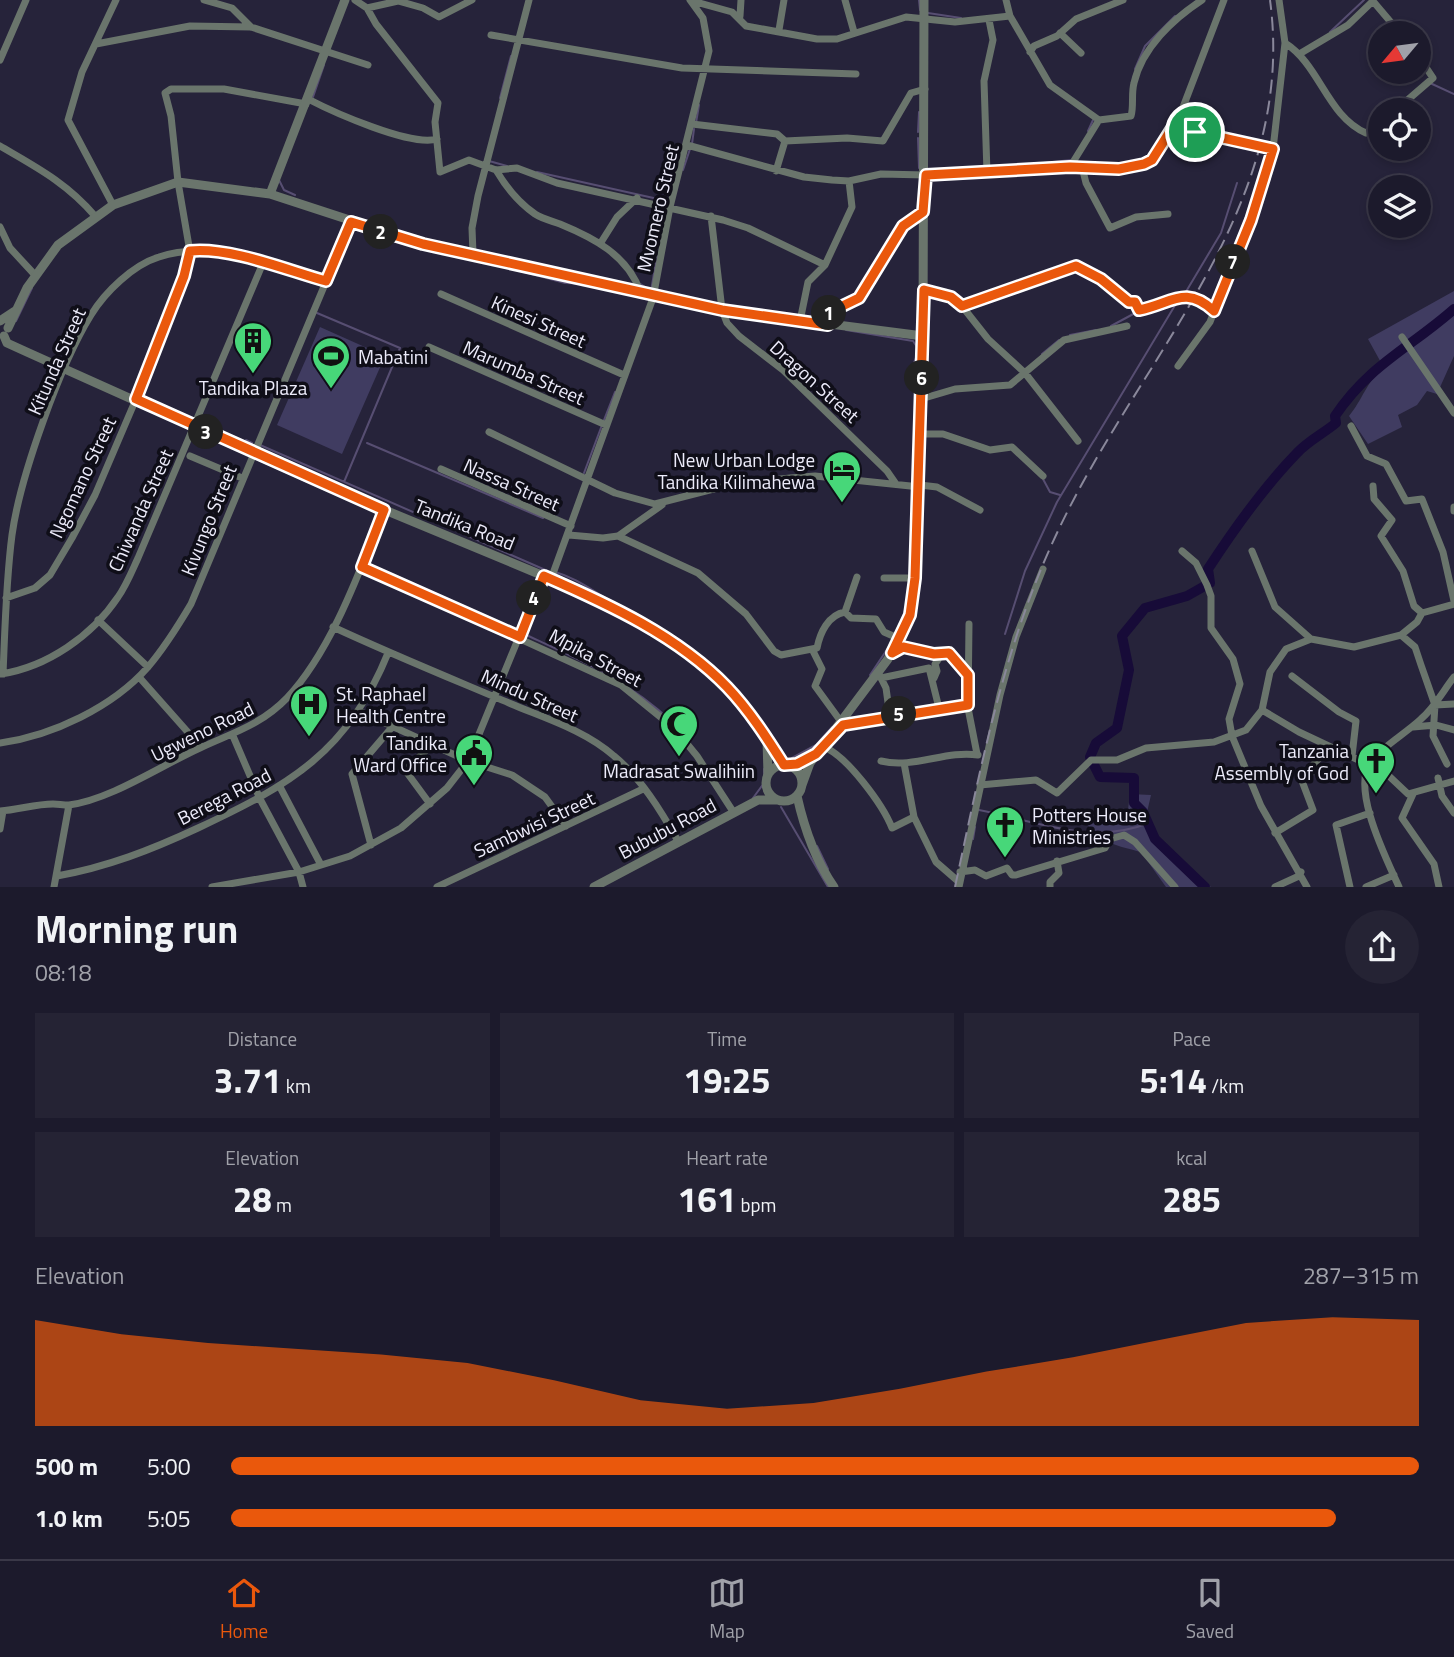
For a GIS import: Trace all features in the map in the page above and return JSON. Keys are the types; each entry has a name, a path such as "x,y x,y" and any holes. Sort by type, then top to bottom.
{"street":[{"path":"0,60 26,0"},
{"path":"113,205 68,120 82,72 116,0"},
{"path":"204,0 232,8 251,27"},
{"path":"270,194 345,0"},
{"path":"355,0 368,8 376,24 438,103 435,122 440,172 469,160 496,170 507,187 538,216 600,244 634,274 640,291"},
{"path":"368,8 398,1 423,8 439,17 472,0"},
{"path":"473,254 472,228 529,0"},
{"path":"741,0 740,16 746,26 817,39 837,39 900,17 989,20 1010,16"},
{"path":"779,30 784,0"},
{"path":"845,0 854,32"},
{"path":"914,817 892,828 876,797 844,762 820,750 775,768 767,778 758,800 788,801 797,796 820,750 879,675 900,639 910,615 915,578 923,336 923,212 926,175 924,0"},
{"path":"1006,0 1010,16 1050,85 1099,120 1131,116 1132,89 1140,63 1177,19 1202,0"},
{"path":"1030,52 1034,46 1060,33 1082,15 1123,0"},
{"path":"687,145 804,177 849,181 881,174 988,173 1070,167 1119,169 1148,163 1171,130 1188,97 1224,0"},
{"path":"1178,366 1214,311 1251,220 1273,149 1285,43 1279,0"},
{"path":"1301,53 1338,33 1372,0 1390,21"},
{"path":"691,1 740,16"},
{"name":"Mvomero Street","path":"212,887 299,872 371,845 401,828 430,804 468,761 520,637 569,535 654,295 670,207 706,70 709,41 703,19 691,1"},
{"path":"988,173 984,81 993,40 989,20"},
{"path":"96,44 190,26 251,27 368,65"},
{"path":"1060,33 1081,52"},
{"path":"491,35 706,70 856,74"},
{"path":"1285,43 1301,53 1349,123 1368,132"},
{"path":"1410,98 1426,84"},
{"name":"Ngomano Street","path":"6,598 34,588 50,575 95,495 184,276 190,251 178,182 171,116 164,97 167,91 224,89 307,102"},
{"path":"692,124 777,134 785,141 847,138 883,141 911,93 925,89"},
{"path":"307,102 354,122 421,141 438,139"},
{"path":"1070,167 1099,120"},
{"path":"1171,130 1185,129 1273,149"},
{"path":"776,170 785,141"},
{"path":"0,146 50,174 77,195 95,216"},
{"path":"1082,167 1091,194 1110,228 1136,217 1168,214"},
{"path":"496,170 517,168 557,183 637,198 710,216 748,228 825,265"},
{"path":"800,321 808,282 825,265 852,207 849,181"},
{"path":"2,335 35,275 58,245 113,205 178,182 270,194 423,244 722,310 923,336"},
{"path":"600,244 617,217 637,198"},
{"path":"828,325 830,312 859,298 903,226 923,212"},
{"path":"710,216 722,310"},
{"name":"Kivungo Street","path":"0,743 22,740 64,725 139,677 169,640 191,604 351,222"},
{"path":"0,227 10,248 35,275"},
{"name":"Kitunda Street","path":"2,674 6,598 16,514 38,440 66,370 91,315 107,294 152,260 190,251 218,253 326,281"},
{"name":"Chiwanda Street","path":"2,674 24,669 49,658 98,620 118,597 138,558 263,263"},
{"path":"962,306 1076,266 1101,279 1129,302 1135,302 1139,310 1183,296 1204,302 1214,311"},
{"path":"924,290 951,297 962,306 988,339 1025,373 1078,441"},
{"name":"Kinesi Street","path":"442,294 624,375"},
{"name":"Dragon Street","path":"722,310 727,323 793,379 887,471 896,484"},
{"path":"921,399 955,389 1005,386 1064,340 1127,326"},
{"name":"Tandika Road","path":"2,335 7,343 253,454 547,577 678,646 727,687 785,765"},
{"path":"1402,337 1454,413"},
{"name":"Marumba Street","path":"429,347 606,425"},
{"path":"1351,426 1367,456 1386,464 1406,501 1422,499 1443,552 1454,603 1454,616"},
{"path":"489,432 615,493 662,504"},
{"path":"920,434 943,434 990,450 1012,447 1043,476"},
{"path":"190,456 242,478"},
{"name":"Nassa Street","path":"441,469 571,526"},
{"path":"813,652 783,656 773,649 746,614 698,573 618,536 662,504 733,484 815,476 937,487 981,510"},
{"path":"1373,486 1374,499 1392,520 1381,536 1403,571 1415,606 1422,613"},
{"name":"Ugweno Road","path":"2,811 51,804 69,805 124,786 201,747 233,736 267,717 288,696 333,626 362,567 384,510"},
{"name":"Nassa Street","path":"569,535 603,538 618,536"},
{"path":"1182,551 1196,563 1207,585 1211,596 1211,628 1233,659 1240,684 1229,719 1232,736 1275,833 1307,887"},
{"path":"1252,551 1275,607 1311,639 1354,647 1401,635 1417,622 1422,613 1454,603"},
{"name":"Mpika Street","path":"362,567 604,675 662,715 697,756 734,813"},
{"path":"959,884 985,758 1016,637 1043,569"},
{"path":"845,612 858,577"},
{"path":"884,578 915,578"},
{"path":"845,612 851,618 876,619 884,632 900,639"},
{"path":"813,652 826,625 837,614 845,612"},
{"path":"98,620 148,667"},
{"path":"969,624 968,705 976,754"},
{"name":"Mindu Street","path":"333,626 388,653 568,728 600,745 620,762 643,789 678,841"},
{"path":"1401,635 1415,647 1435,705 1436,725 1433,736 1447,764"},
{"path":"980,785 1042,781 1057,793 1091,760 1117,760 1146,748 1209,743 1232,736 1253,724 1262,710 1270,672 1278,657 1286,649 1311,639"},
{"path":"892,653 903,647 934,654 949,653 968,675"},
{"path":"813,652 822,669 815,686 840,725"},
{"name":"Berega Road","path":"57,876 131,858 260,799 280,787 323,754 359,711 376,683 388,653"},
{"path":"934,654 938,660 935,664 937,670 934,679"},
{"path":"879,675 930,669 939,708"},
{"path":"879,675 886,688 890,717"},
{"path":"1292,676 1339,712 1356,721 1352,756"},
{"path":"139,677 201,747"},
{"path":"1399,887 1370,813 1365,790 1370,762 1435,705 1454,677"},
{"path":"1435,705 1454,704"},
{"path":"840,725 968,705"},
{"path":"1262,710 1329,747 1370,762 1408,794 1454,781"},
{"path":"359,711 468,761 512,775 537,790 566,826"},
{"path":"1412,727 1436,725 1453,733"},
{"path":"371,845 361,815 353,772 393,726"},
{"path":"233,736 260,799 299,872 303,887"},
{"path":"767,738 767,789 776,800"},
{"path":"430,804 405,770 433,744"},
{"path":"1275,833 1313,810 1302,781 1313,772 1313,765 1329,747"},
{"path":"881,761 904,763 976,754 985,758"},
{"path":"904,763 914,817 936,862 959,884"},
{"path":"785,765 798,772 802,785"},
{"path":"1438,778 1438,787 1454,813"},
{"path":"280,787 321,865"},
{"name":"Sambwisi Street","path":"437,887 643,789"},
{"path":"1413,794 1402,818 1434,864 1439,887"},
{"path":"797,796 803,821 834,887"},
{"name":"Bububu Road","path":"594,887 612,883 678,841 758,800"},
{"path":"788,801 803,821"},
{"path":"54,887 69,805"},
{"path":"0,829 2,811"},
{"path":"1350,887 1336,825 1370,813"},
{"path":"960,872 975,870 986,876 1007,868 1013,875 1105,848 1110,839 1124,835 1135,842 1175,887"},
{"path":"1050,887 1050,882 1059,873 1057,861"},
{"path":"1275,887 1301,873"},
{"path":"1366,887 1394,875"}],"shaded area":[{"path":"1454,291 1454,356 1437,394 1427,391 1417,405 1398,415 1402,427 1368,444 1349,416 1373,378 1384,368 1368,339"},
{"name":"Mabatini","path":"320,327 385,356 342,454 277,425"},
{"path":"1130,794 1151,795 1145,821 1183,869 1211,887 1166,887 1141,852 1104,839 1086,823 1126,825"}],"waterway":[{"path":"919,0 920,10"},
{"path":"1330,32 1364,0"},
{"path":"928,13 961,18"},
{"path":"1135,69 1145,46 1175,16"},
{"path":"500,98 511,56"},
{"path":"313,97 324,65"},
{"path":"1432,84 1454,94"},
{"path":"696,123 699,105"},
{"path":"918,132 919,112"},
{"path":"1088,131 1093,120"},
{"path":"692,144 694,129"},
{"path":"918,138 919,168"},
{"path":"683,170 690,149"},
{"path":"1016,166 1071,160"},
{"path":"489,161 507,166"},
{"path":"989,167 1013,166"},
{"path":"970,169 985,167"},
{"path":"928,169 943,171"},
{"path":"537,172 667,201"},
{"path":"279,180 284,190 295,195"},
{"path":"1184,295 1221,233 1237,183"},
{"path":"659,247 664,218"},
{"path":"354,226 377,234"},
{"path":"639,283 651,291 657,256"},
{"path":"498,265 565,283 593,284"},
{"path":"16,321 32,288"},
{"path":"1005,634 1025,571 1057,502 1177,302"},
{"path":"1205,887 1155,839 1143,812 1134,803 1134,778 1100,777 1090,757 1096,743 1117,728 1129,670 1122,636 1145,608 1187,596 1210,583 1208,569 1284,466 1306,445 1336,423 1335,416 1348,398 1376,370 1454,309"},
{"path":"1111,326 1137,312"},
{"path":"317,313 400,348 344,482"},
{"path":"846,330 913,341 919,350 913,365 918,388 916,462"},
{"path":"1070,335 1096,330"},
{"path":"1042,354 1059,340"},
{"path":"604,420 615,392"},
{"path":"584,473 602,425"},
{"path":"246,440 252,443"},
{"path":"367,443 543,518"},
{"path":"260,445 550,572"},
{"path":"1043,479 1050,492 1060,495"},
{"path":"912,531 914,488"},
{"path":"915,610 920,538"},
{"path":"555,572 578,581 670,635 710,664 721,676"},
{"path":"902,621 906,606"},
{"path":"524,634 620,682 672,722"},
{"path":"870,675 894,639"},
{"path":"792,758 816,745 832,727"},
{"path":"753,798 764,783 764,769"},
{"path":"781,807 828,887"},
{"path":"979,810 1085,832 1106,832 1149,823"},
{"path":"973,839 975,827"},
{"path":"817,846 828,869"}],"railway":[{"path":"955,887 996,707 1008,662 1038,575 1091,469 1204,279 1236,214 1260,146 1272,75 1270,0"}],"place":[{"name":"Tandika Plaza","path":"253,375"},
{"name":"Mabatini","path":"331,390"},
{"name":"New Urban Lodge Tandika Kilimahewa","path":"842,504"},
{"name":"St. Raphael Health Centre","path":"309,738"},
{"name":"Madrasat Swalihiin","path":"679,758"},
{"name":"Tandika Ward Office","path":"474,787"},
{"name":"Tanzania Assembly of God","path":"1376,795"},
{"name":"Potters House Ministries","path":"1005,859"}],"route":[{"path":"1178,128 1195,132 1273,149 1251,220 1214,311 1204,302 1186,296 1178,296 1167,303 1139,310 1135,302 1129,302 1122,293 1076,266 1042,281 1013,286 962,306 951,297 924,290 915,578 910,615 892,653 903,647 934,654 949,653 968,675 968,705 909,712 861,724 843,725 816,754 797,764 784,765 752,717 727,687 700,663 678,646 630,618 544,576 520,637 362,567 384,510 253,454 136,399 184,276 190,251 218,253 326,281 351,222 423,244 722,310 828,325 828,314 859,298 878,262 903,226 923,212 926,175 1070,167 1119,169 1152,160 1171,130 1178,128"}]}
